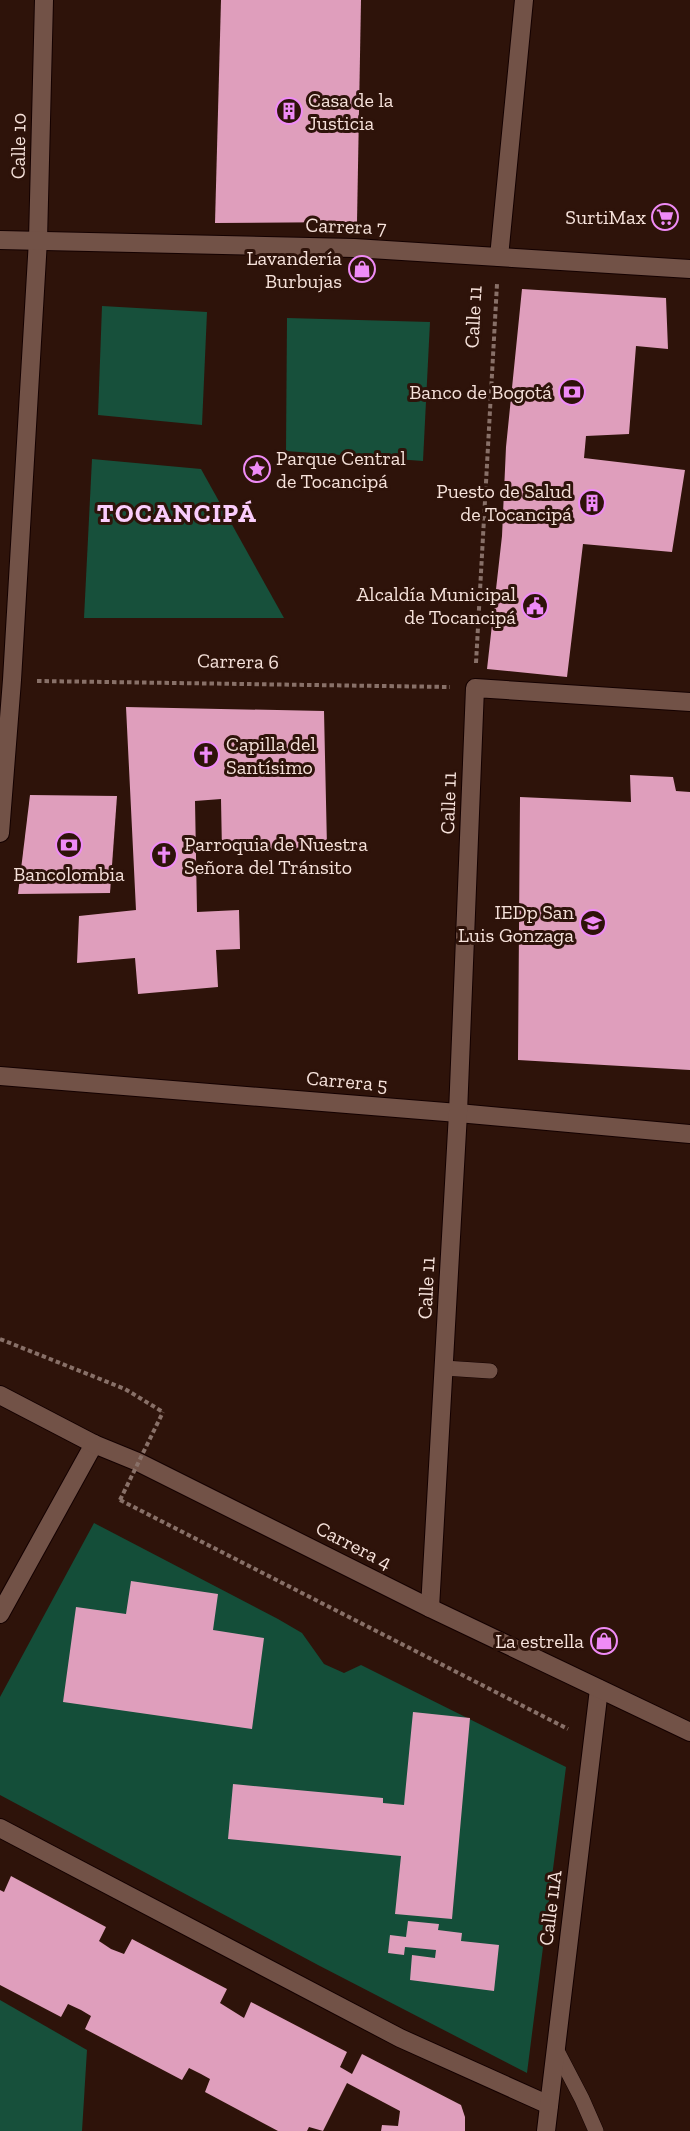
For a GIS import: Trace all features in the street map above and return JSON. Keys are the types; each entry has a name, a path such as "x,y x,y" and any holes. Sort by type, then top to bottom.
{"street":[{"name":"Calle 10","path":"0,833 6,680 38,240 45,0"},
{"path":"499,257 524,0"},
{"name":"Carrera 7","path":"0,240 354,248 690,269"},
{"path":"475,688 690,702"},
{"name":"Calle 11","path":"430,1608 458,1113 475,688"},
{"name":"Carrera 5","path":"0,1076 690,1134"},
{"name":"Carrera 4","path":"0,1395 94,1444 138,1462 430,1608 690,1732"},
{"path":"0,1614 94,1444"},
{"name":"Calle 11A","path":"546,2131 599,1689"},
{"path":"0,1828 400,2038 549,2105"}],"lane":[{"path":"444,1368 490,1371"},
{"path":"556,2049 596,2131"}],"path":[{"name":"Calle 11","path":"475,688 499,257"},
{"name":"Carrera 6","path":"6,680 475,688"},
{"path":"0,1339 125,1389 163,1412 120,1500 593,1742"}],"green space":[{"path":"102,306 207,312 202,425 98,415"},
{"path":"287,318 430,322 423,461 286,451"},
{"path":"92,459 201,469 284,618 84,618"},
{"path":"94,1523 302,1633 324,1664 344,1673 361,1665 566,1767 527,2073 318,1965 0,1795 0,1697"},
{"path":"0,2000 87,2050 82,2131 0,2131"}],"building":[{"name":"Casa de la Justicia","path":"221,0 361,0 357,222 215,223"},
{"path":"522,289 666,298 668,349 636,346 629,434 586,436 584,458 685,470 672,552 583,544 567,677 487,669 502,536 506,447"},
{"path":"126,707 324,711 327,847 222,852 221,799 195,801 197,912 239,910 240,949 216,950 218,987 138,994 135,958 77,963 79,916 136,910"},
{"name":"IEDp San Luis Gonzaga","path":"630,775 673,777 676,791 690,792 690,1070 518,1060 520,797 631,802"},
{"name":"Bancolombia","path":"30,795 117,796 110,893 18,894"},
{"path":"131,1581 218,1594 213,1630 264,1638 252,1729 63,1702 76,1607 126,1614"},
{"path":"413,1712 470,1718 452,1919 395,1914 401,1856 228,1839 233,1784 383,1798 383,1803 404,1805"},
{"path":"11,1876 106,1927 99,1941 111,1949 124,1954 132,1939 227,1989 220,2003 244,2018 251,2002 347,2052 340,2067 352,2074 362,2054 461,2105 465,2117 465,2131 381,2131 382,2125 398,2126 400,2111 347,2083 323,2131 309,2127 307,2131 278,2131 205,2092 210,2079 201,2074 189,2068 182,2080 85,2029 91,2016 81,2010 68,2004 61,2017 0,1985 0,1890 4,1892"},
{"path":"408,1921 439,1924 438,1930 462,1933 461,1941 499,1945 494,1991 410,1980 412,1955 435,1958 436,1950 405,1947 404,1955 388,1953 390,1935 406,1937"}],"place":[{"name":"Casa de la Justicia","path":"289,111"},
{"name":"SurtiMax","path":"665,217"},
{"name":"Lavandería Burbujas","path":"362,269"},
{"name":"Banco de Bogotá","path":"572,392"},
{"name":"Parque Central de Tocancipá","path":"257,469"},
{"name":"Puesto de Salud de Tocancipá","path":"592,503"},
{"name":"Alcaldía Municipal de Tocancipá","path":"535,606"},
{"name":"Capilla del Santísimo","path":"206,755"},
{"name":"Bancolombia","path":"69,845"},
{"name":"Parroquia de Nuestra Señora del Tránsito","path":"164,855"},
{"name":"IEDp San Luis Gonzaga","path":"593,923"},
{"name":"La estrella","path":"604,1641"}],"district":[{"name":"TOCANCIPÁ","path":"177,513"}]}
